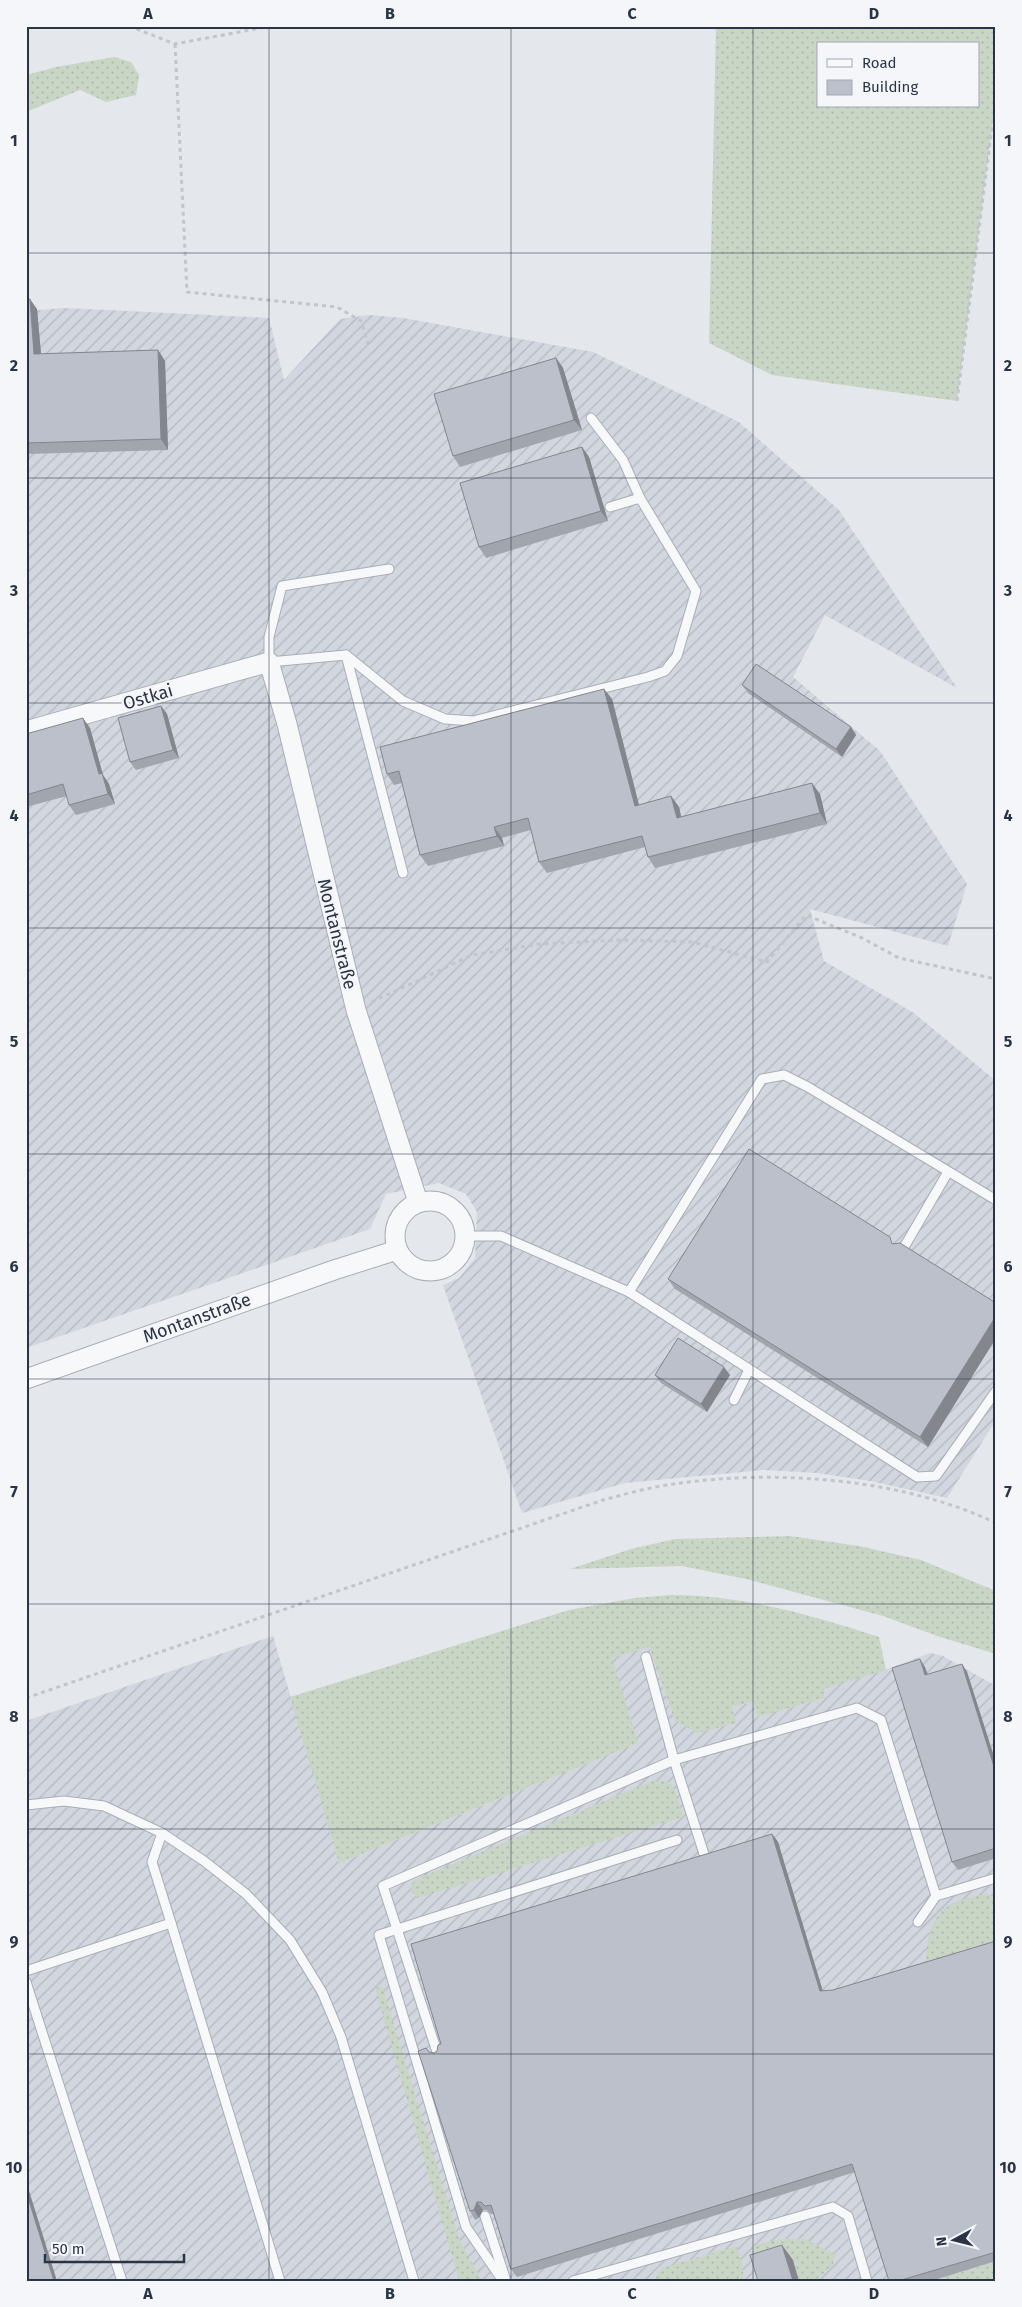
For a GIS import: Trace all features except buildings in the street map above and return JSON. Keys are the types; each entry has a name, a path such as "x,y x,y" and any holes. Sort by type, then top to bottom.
{"street":[{"name":"Ostkai","path":"26,731 269,662"},
{"name":"Montanstraße","path":"269,662 287,724 356,1010 418,1202"},
{"path":"430,1200 448,1205 457,1213 463,1224 465,1236 462,1252 454,1262 444,1268 433,1271 414,1268 404,1261 397,1250 394,1239 395,1226 400,1215 418,1202 430,1200"},
{"name":"Montanstraße","path":"26,1379 334,1270 397,1250"}],"lane":[{"path":"390,568 282,586 268,637 269,662 346,655 403,701 445,719 473,721 648,677 665,671 677,656 696,591 640,498 623,460 592,418"},
{"path":"610,507 640,498"},
{"path":"346,655 403,873"},
{"path":"629,1292 762,1079 784,1074 792,1078 996,1200"},
{"path":"903,1249 948,1172"},
{"path":"465,1236 501,1236 629,1292 917,1477 936,1476 996,1391"},
{"path":"734,1400 750,1370"},
{"path":"646,1657 674,1760 704,1854"},
{"path":"438,2055 383,1886 674,1760 858,1708 881,1720 936,1896"},
{"path":"26,1805 64,1801 104,1806 162,1833 204,1861 246,1894 290,1940 322,1992 341,2037 414,2281"},
{"path":"162,1833 152,1862 280,2281"},
{"path":"505,2281 466,2226 379,1935 677,1840"},
{"path":"918,1922 936,1896 996,1878"},
{"path":"26,1971 171,1923"},
{"path":"26,1982 122,2281"},
{"path":"573,2281 833,2207 848,2216 867,2281"},
{"path":"485,2216 505,2281"}],"path":[{"path":"129,26 175,44 272,26"},
{"path":"175,44 187,292 338,307 361,321 368,344"},
{"path":"957,401 996,96"},
{"path":"356,1010 393,990 472,955 540,944 620,940 692,942 767,962 806,915 862,938 899,958 996,979"},
{"path":"26,1698 603,1500 674,1484 752,1478 811,1478 873,1487 922,1497 996,1523"}],"shaded area":[{"path":"65,308 269,318 284,380 340,319 369,315 403,318 593,352 739,422 839,510 957,688 825,615 793,677 880,751 967,884 948,946 810,909 824,961 914,1013 996,1081 996,1420 947,1498 870,1481 817,1473 764,1470 625,1483 522,1513 443,1285 459,1278 475,1258 477,1212 466,1194 439,1183 386,1194 370,1229 26,1348 26,311"},
{"path":"273,1636 339,1863 637,1743 611,1658 649,1647 675,1721 753,1702 757,1717 825,1697 822,1689 885,1670 930,1653 943,1656 996,1686 996,2281 26,2281 26,1721"}],"green space":[{"path":"716,26 996,26 996,96 957,401 772,375 709,343"},
{"path":"114,57 131,62 139,75 136,95 106,102 80,90 26,112 26,75 56,67"},
{"path":"790,1536 859,1546 921,1560 996,1591 996,1654 940,1637 883,1616 746,1579 682,1566 570,1569 631,1549 675,1539"},
{"path":"671,1595 724,1598 750,1602 828,1621 879,1637 886,1670 823,1689 825,1698 757,1717 753,1702 732,1707 736,1723 698,1733 675,1721 649,1647 612,1658 638,1743 339,1863 290,1697 569,1610 635,1598"},
{"path":"652,1781 667,1781 672,1785 683,1817 417,1898 412,1891 411,1887 415,1880"},
{"path":"986,1894 996,1898 996,1951 928,1971 926,1957 928,1943 930,1933 939,1915 944,1909 958,1901"},
{"path":"382,1986 459,2239 482,2281 459,2281 375,1988"},
{"path":"780,2239 805,2239 836,2255 832,2266 815,2281 799,2281 793,2260 756,2269 752,2246"},
{"path":"737,2247 744,2281 656,2281 656,2277 662,2268"},
{"path":"996,2262 996,2281 932,2281 934,2280"}]}
